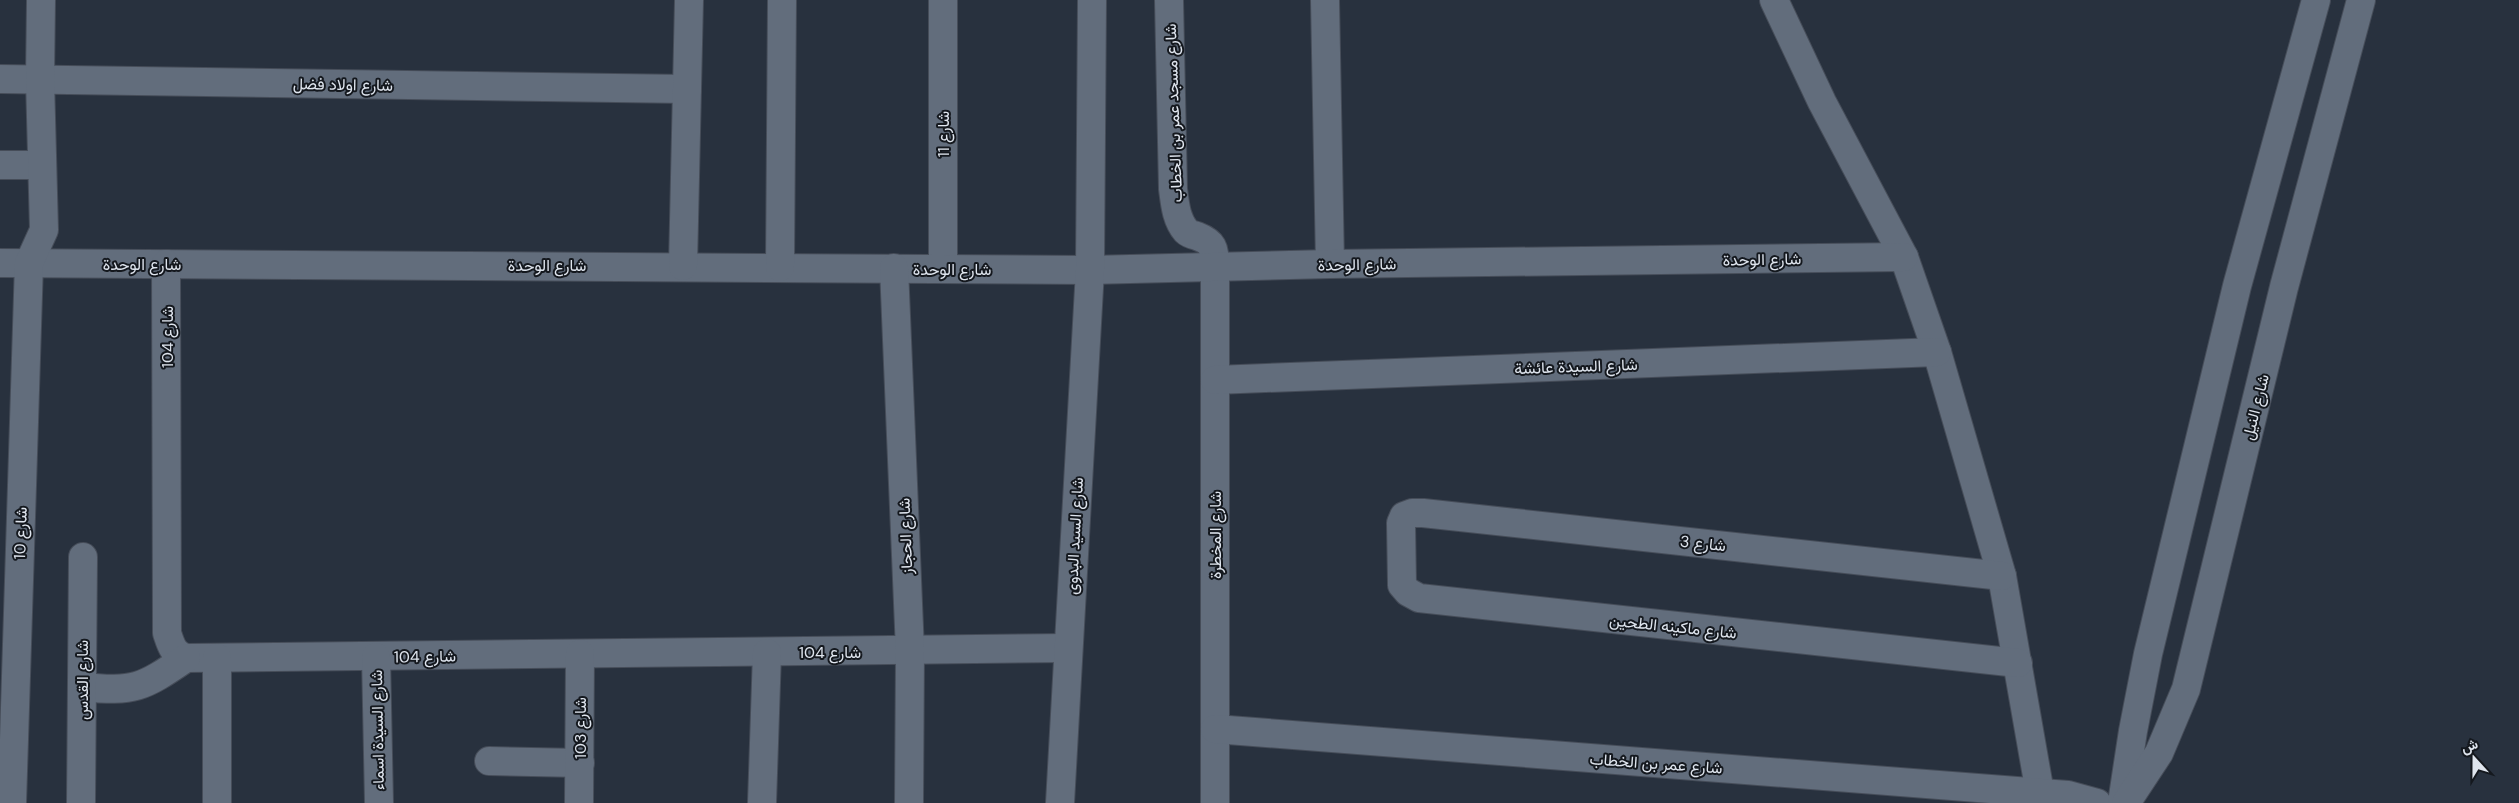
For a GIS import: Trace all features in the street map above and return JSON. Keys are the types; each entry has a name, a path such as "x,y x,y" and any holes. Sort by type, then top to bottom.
{"street":[{"path":"29,263 44,230 40,80 41,0"},
{"path":"683,266 689,0"},
{"path":"780,267 782,0"},
{"name":"شارع 11","path":"943,0 943,268"},
{"name":"شارع السيد البدوى","path":"1060,803 1090,270 1092,0"},
{"name":"شارع مسجد عمر بن الخطاب","path":"1169,0 1173,189 1178,217 1187,232 1208,240 1213,247 1215,267"},
{"path":"1325,0 1330,264"},
{"path":"1774,0 1822,102 1904,257 1936,352 2002,576 2040,793"},
{"path":"2122,803 2133,731 2148,654 2232,306 2316,0"},
{"name":"شارع النيل","path":"2126,803 2159,753 2186,689 2284,287 2361,0"},
{"name":"شارع اولاد فضل","path":"0,79 686,89"},
{"path":"0,165 42,165"},
{"name":"شارع الوحدة","path":"0,263 1090,270 1330,264 1904,257"},
{"name":"شارع 10","path":"12,803 29,263"},
{"name":"شارع 104","path":"166,264 167,632 172,648 178,656 186,658 376,657 910,652 1068,648"},
{"name":"شارع المخطرة","path":"1215,267 1215,803"},
{"name":"شارع الحجاز","path":"894,268 910,652 909,803"},
{"name":"شارع السيدة عائشة","path":"1215,380 1936,352"},
{"name":"شارع 3","path":"1404,516 1412,513 1423,513 2002,576"},
{"name":"شارع ماكينه الطحين","path":"1404,516 1401,523 1400,574 1402,584 1408,592 1419,598 2018,663"},
{"name":"شارع القدس","path":"81,803 83,557"},
{"path":"762,803 767,653"},
{"name":"شارع 103","path":"580,654 580,803"},
{"name":"شارع السيدة اسماء","path":"376,657 379,803"},
{"path":"82,688 115,690 142,686 186,658"},
{"path":"217,658 217,803"},
{"name":"شارع عمر بن الخطاب","path":"1215,729 2040,793 2097,803"},
{"path":"489,761 580,763"}]}
